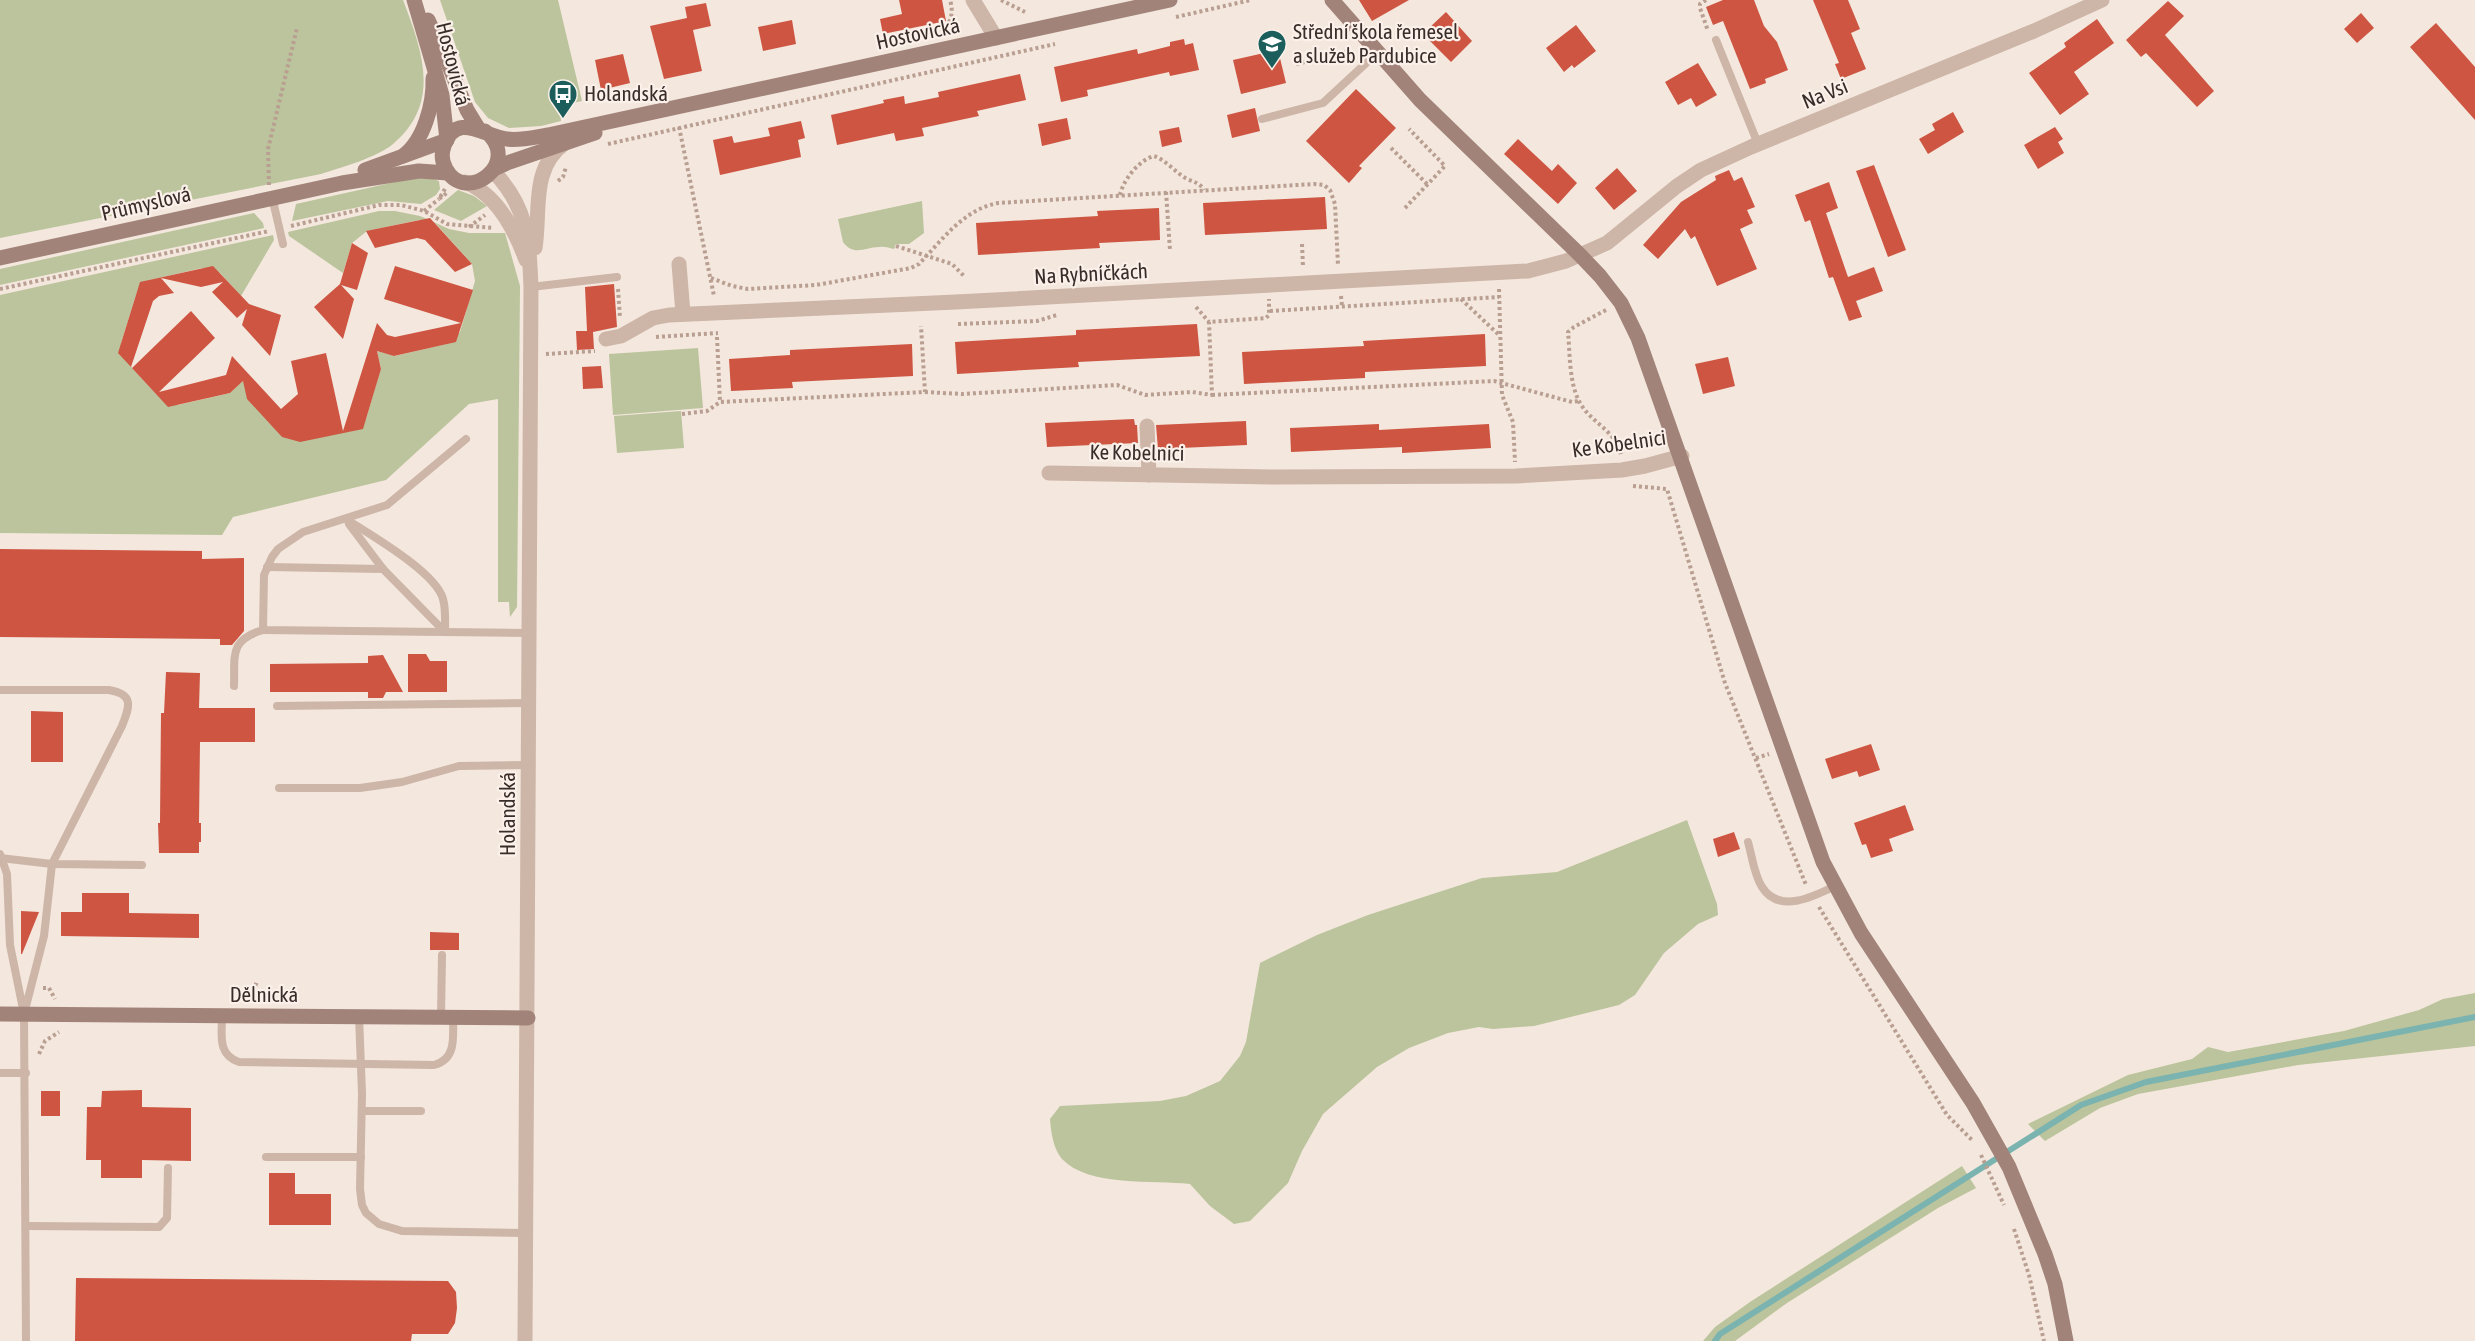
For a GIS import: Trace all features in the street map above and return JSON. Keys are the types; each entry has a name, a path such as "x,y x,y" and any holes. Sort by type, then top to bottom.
{"street":[{"name":"Hostovická","path":"416,0 444,104 447,140 442,156 448,173"},
{"name":"Hostovická","path":"416,0 447,61 467,110 482,129 494,139 498,151 494,170"},
{"path":"973,0 996,38"},
{"name":"Hostovická","path":"447,140 457,130 482,129 504,139 519,140 675,109 1170,0"},
{"name":"Ke Kobelnici","path":"1049,472 1149,475 1516,476 1622,470 1682,456 1638,338 1621,303 1581,256 1420,100 1332,0"},
{"name":"Na Vsi","path":"1581,256 1617,237 1677,186 1701,170 1758,144 2034,31 2102,0"},
{"path":"397,160 416,142 428,112 433,91 431,57"},
{"name":"Hostovická","path":"465,182 479,182 507,163 566,142 675,109"},
{"name":"Průmyslová","path":"301,191 397,160 447,140"},
{"name":"Holandská","path":"525,1341 531,287 543,172 550,155 566,142"},
{"name":"Průmyslová","path":"0,258 301,191 400,173 430,170 448,173"},
{"name":"Holandská","path":"494,170 513,194 526,227 531,287"},
{"path":"448,173 465,182"},
{"name":"Holandská","path":"465,182 478,189 512,228 527,263 531,287"},
{"name":"Na Rybníčkách","path":"613,338 662,315 718,314 1498,273 1528,271 1581,256"},
{"path":"679,264 683,314"},
{"path":"1147,426 1149,475"},
{"path":"1682,456 1811,832 1835,886 1861,933 1973,1103 2009,1167 2055,1284 2066,1341"},
{"name":"Dělnická","path":"0,1014 528,1018"}],"lane":[{"path":"1716,40 1758,144"},
{"path":"1262,119 1323,103 1377,53"},
{"path":"272,197 283,244"},
{"path":"531,287 617,277"},
{"path":"263,630 263,585 267,567 278,549 294,537 313,528 387,506 466,440"},
{"path":"345,519 400,555 436,587 443,598 445,632"},
{"path":"345,519 382,568 445,632"},
{"path":"267,567 382,568"},
{"path":"234,686 237,645 249,634 263,630 529,633"},
{"path":"0,690 109,690 125,695 129,700 129,708 122,726 52,864 44,936 24,1014"},
{"path":"277,706 529,703"},
{"path":"279,788 360,788 402,782 459,766 529,765"},
{"path":"1748,842 1762,887 1776,899 1785,902 1805,900 1835,886"},
{"path":"26,1341 24,1014 10,945 7,874 1,857 52,864 142,865"},
{"path":"222,1016 222,1047 234,1060 248,1063 434,1065 444,1061 452,1049 442,955"},
{"path":"360,1016 362,1205 366,1213 379,1224 402,1231 526,1233"},
{"path":"0,1073 26,1073"},
{"path":"362,1111 421,1111"},
{"path":"266,1157 361,1156"},
{"path":"27,1226 159,1227 167,1218 168,1168"}],"path":[{"path":"940,35 951,18 950,0"},
{"path":"1001,0 1025,12"},
{"path":"1171,18 1251,0"},
{"path":"1706,0 1700,4 1700,8 1711,37 1716,40"},
{"path":"272,197 268,149 297,28"},
{"path":"603,145 1057,44"},
{"path":"1296,64 1351,51"},
{"path":"675,109 718,314"},
{"path":"1404,208 1445,166 1410,129"},
{"path":"1391,148 1428,185"},
{"path":"1120,195 1126,180 1144,161 1154,156 1176,173 1201,185 1204,190"},
{"path":"540,186 560,180 568,162"},
{"path":"711,278 748,289 816,285 911,268 959,222 978,209 992,204 1166,192 1324,185 1333,195 1336,242"},
{"path":"1166,192 1170,250"},
{"path":"424,211 439,199"},
{"path":"0,289 379,205 400,205 424,211 447,224 512,228"},
{"path":"469,227 496,207"},
{"path":"1302,244 1304,284"},
{"path":"896,246 952,264 964,276"},
{"path":"1498,273 1502,399 1513,422 1516,476"},
{"path":"530,355 607,350 613,338 617,277"},
{"path":"1209,322 1266,318 1270,311 1268,286"},
{"path":"1270,311 1499,297"},
{"path":"1461,299 1500,335"},
{"path":"1621,303 1568,332 1575,390 1579,401 1614,438 1621,454 1622,470"},
{"path":"1190,305 1200,309 1209,322 1212,395"},
{"path":"958,324 1037,321 1066,312"},
{"path":"921,326 925,393"},
{"path":"649,337 717,335 720,402"},
{"path":"682,414 707,411 720,402 1117,386 1145,395 1192,392 1212,395 1494,381 1572,402 1579,401"},
{"path":"1979,1151 2005,1207"},
{"path":"2013,1227 2029,1275 2044,1341"}],"green space":[{"path":"0,0 403,0 421,57 424,75 423,94 418,111 408,128 393,144 369,158 321,174 0,238"},
{"path":"440,0 558,0 582,101 559,106 561,121 541,126 509,128 488,118 475,102"},
{"path":"413,178 439,181 440,189 436,195 421,204 388,201 292,221 296,204"},
{"path":"458,190 474,196 487,206 461,221 434,210"},
{"path":"922,201 924,233 909,244 896,244 894,249 874,247 856,250 847,247 843,242 838,219"},
{"path":"379,211 395,211 420,216 449,229 469,233 505,233 520,286 517,607 510,617 509,602 498,602 498,399 469,404 386,480 233,517 222,535 0,533 0,295 273,235 274,240 241,296 220,273 202,268 150,280 137,292 121,343 125,360 161,399 178,405 230,393 243,381 282,437 352,431 366,419 381,368 377,351 395,356 446,344 460,332 475,281 472,264 436,224 419,220 367,231 352,243 343,273 289,236 288,232"},
{"path":"254,213 263,223 264,228 0,285 0,269"},
{"path":"698,348 703,408 613,415 609,354"},
{"path":"681,411 684,448 617,453 614,416"},
{"path":"1687,820 1717,904 1718,915 1698,924 1664,953 1635,995 1619,1005 1534,1026 1493,1029 1479,1027 1448,1033 1409,1048 1377,1067 1323,1114 1302,1151 1288,1183 1250,1221 1234,1224 1210,1206 1190,1184 1122,1181 1088,1174 1073,1168 1062,1159 1056,1150 1050,1119 1060,1106 1160,1101 1186,1096 1220,1081 1240,1056 1246,1042 1260,963 1317,935 1368,915 1482,878 1557,872"},
{"path":"2475,993 2475,1046 2298,1065 2138,1094 2100,1108 2045,1141 2028,1124 2128,1075 2192,1059 2208,1047 2228,1052 2344,1031 2419,1010 2443,999"},
{"path":"1962,1166 1976,1188 1938,1208 1787,1303 1735,1341 1703,1341 1715,1327 1750,1302"}],"building":[{"path":"899,0 942,0 946,21 883,34 880,19 902,14"},
{"path":"1359,0 1409,0 1372,21"},
{"path":"1723,0 1754,0 1764,26 1777,42 1788,70 1765,79 1766,83 1750,89 1723,21 1713,25 1706,7"},
{"path":"1813,0 1848,0 1860,29 1851,33 1866,69 1841,79 1835,64 1839,63"},
{"path":"2168,1 2184,16 2165,35 2214,91 2197,107 2146,53 2141,57 2126,40"},
{"path":"706,3 711,26 693,30 702,71 664,79 650,26 687,18 685,7"},
{"path":"1446,12 1472,41 1451,62 1426,37 1431,32 1428,29"},
{"path":"2361,13 2374,28 2357,43 2344,29"},
{"path":"2097,19 2114,43 2074,72 2089,94 2060,115 2029,73 2066,47 2064,43"},
{"path":"792,20 796,44 763,51 758,27"},
{"path":"2436,23 2475,67 2475,120 2410,47"},
{"path":"1576,25 1596,51 1574,68 1572,65 1564,72 1546,48"},
{"path":"1184,39 1185,45 1193,43 1199,70 1170,76 1169,72 1087,90 1088,96 1061,102 1054,67 1137,49 1138,54 1170,46 1170,42"},
{"path":"1278,50 1286,83 1241,94 1233,60"},
{"path":"623,54 630,83 601,90 595,60"},
{"path":"1698,63 1717,95 1696,107 1691,98 1678,105 1665,82"},
{"path":"1020,74 1026,100 977,111 979,116 922,128 924,136 896,141 894,133 837,145 831,115 904,96 905,104 939,97 938,92"},
{"path":"1356,89 1396,128 1359,166 1362,168 1349,183 1306,141"},
{"path":"1255,108 1260,131 1232,138 1227,115"},
{"path":"1953,112 1964,132 1928,154 1919,139 1935,130 1932,124"},
{"path":"1067,118 1071,139 1042,146 1038,124"},
{"path":"801,121 805,138 798,140 801,157 720,175 713,140 732,136 734,143 770,136 768,128"},
{"path":"1179,127 1182,142 1162,147 1159,131"},
{"path":"2055,127 2063,139 2058,142 2064,153 2038,169 2024,145"},
{"path":"1518,139 1552,171 1558,164 1577,183 1558,204 1504,154"},
{"path":"1874,165 1906,250 1888,257 1856,171"},
{"path":"1617,168 1637,191 1614,210 1595,188"},
{"path":"1729,170 1734,181 1742,177 1755,207 1747,210 1753,223 1740,229 1757,269 1717,286 1695,236 1691,239 1685,229 1658,259 1643,245 1681,202 1716,180 1715,176"},
{"path":"1829,182 1838,208 1826,213 1848,277 1874,267 1883,291 1856,301 1862,317 1849,321 1833,277 1829,278 1810,220 1805,222 1795,195"},
{"path":"1325,197 1327,229 1205,235 1203,203"},
{"path":"1159,208 1160,240 1099,243 1100,248 978,255 976,223 1098,216 1097,211"},
{"path":"430,218 472,264 455,272 425,240 417,238 375,248 366,231"},
{"path":"352,243 368,253 357,290 341,285 354,299 343,339 314,307 340,284"},
{"path":"213,266 249,304 281,315 270,356 242,325 247,309 237,318 212,292 223,282 201,287 161,278 174,293 159,296 153,301 131,367 118,353 140,282"},
{"path":"395,266 473,290 456,342 394,356 377,351 381,369 363,429 300,442 282,437 247,399 243,381 230,393 168,407 132,368 191,311 215,338 159,392 226,375 232,356 281,409 298,394 291,361 326,353 343,431 377,323 387,335 395,337 461,323 384,299"},
{"path":"614,284 617,327 593,332 594,349 577,350 576,331 587,331 585,287"},
{"path":"1197,324 1200,356 1078,362 1079,367 957,374 955,342 1076,335 1076,330"},
{"path":"1485,334 1486,366 1365,372 1365,378 1244,384 1242,352 1364,346 1363,341"},
{"path":"912,344 913,376 792,382 793,388 731,391 729,359 790,355 790,350"},
{"path":"1728,357 1735,386 1703,394 1695,364"},
{"path":"601,366 603,388 583,389 582,367"},
{"path":"1134,419 1137,425 1138,443 1047,447 1045,423"},
{"path":"1246,421 1247,445 1158,449 1156,425"},
{"path":"1379,424 1379,430 1489,424 1491,448 1402,453 1402,447 1291,452 1290,428"},
{"path":"0,549 202,551 202,559 244,558 244,631 232,645 220,645 220,639 0,637"},
{"path":"408,654 426,654 430,661 447,661 447,692 408,692"},
{"path":"383,655 403,692 386,692 383,698 368,698 368,692 270,692 270,664 368,663 368,656"},
{"path":"166,672 200,673 199,708 255,708 255,742 200,742 199,823 201,823 201,842 199,842 199,853 159,853 161,713 164,713"},
{"path":"31,711 63,712 63,762 31,762"},
{"path":"1871,744 1880,770 1859,777 1857,771 1832,779 1825,759"},
{"path":"1905,805 1914,830 1889,839 1893,851 1871,858 1866,844 1862,845 1854,823"},
{"path":"1734,832 1740,849 1718,857 1713,839"},
{"path":"82,893 129,893 129,913 199,914 199,938 61,936 61,912 82,912"},
{"path":"21,911 39,912 22,954 21,954"},
{"path":"430,932 459,933 459,950 430,950"},
{"path":"142,1090 142,1107 191,1108 191,1161 142,1160 142,1178 101,1178 101,1160 86,1160 87,1107 101,1107 102,1091"},
{"path":"41,1091 60,1091 60,1116 41,1116"},
{"path":"269,1173 295,1173 295,1194 331,1194 331,1225 269,1225"},
{"path":"76,1278 448,1281 456,1292 457,1308 455,1323 448,1334 412,1334 411,1341 75,1341"}],"waterway":[{"path":"1715,1341 1720,1334 2081,1105 2146,1082 2475,1017"}],"place":[{"name":"Střední škola řemesel a služeb Pardubice","path":"1272,70"},
{"name":"Holandská","path":"563,120"}]}
